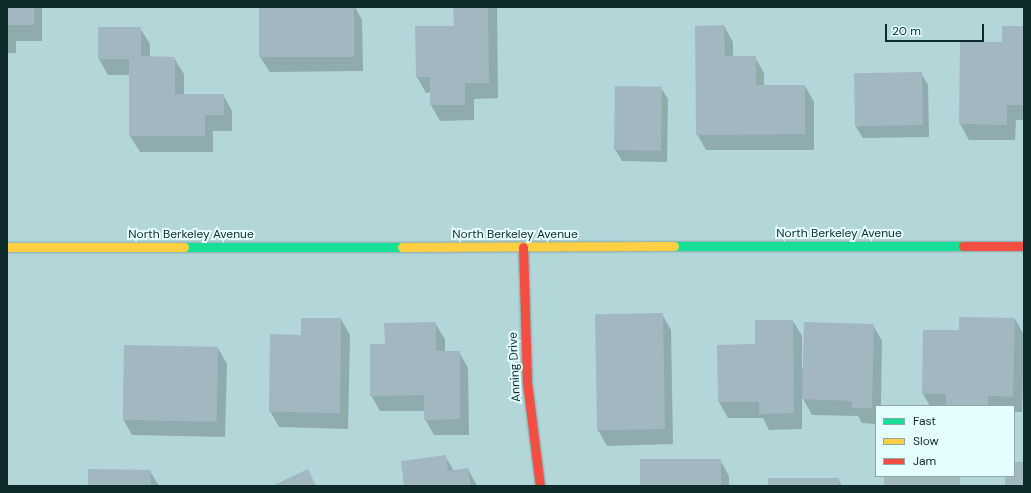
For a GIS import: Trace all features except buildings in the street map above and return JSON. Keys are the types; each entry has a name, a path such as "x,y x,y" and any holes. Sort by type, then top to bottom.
{"street":[{"name":"Anning Drive","path":"523,246 527,382 540,486"},
{"name":"North Berkeley Avenue","path":"7,247 1024,246"}],"traffic: fast":[{"path":"674,246 963,246"},
{"path":"184,247 402,247"}],"traffic: slow":[{"path":"402,247 674,246"},
{"path":"7,247 184,247"}],"traffic: jam":[{"path":"963,246 1024,246"},
{"path":"523,247 527,382 540,486"}]}
